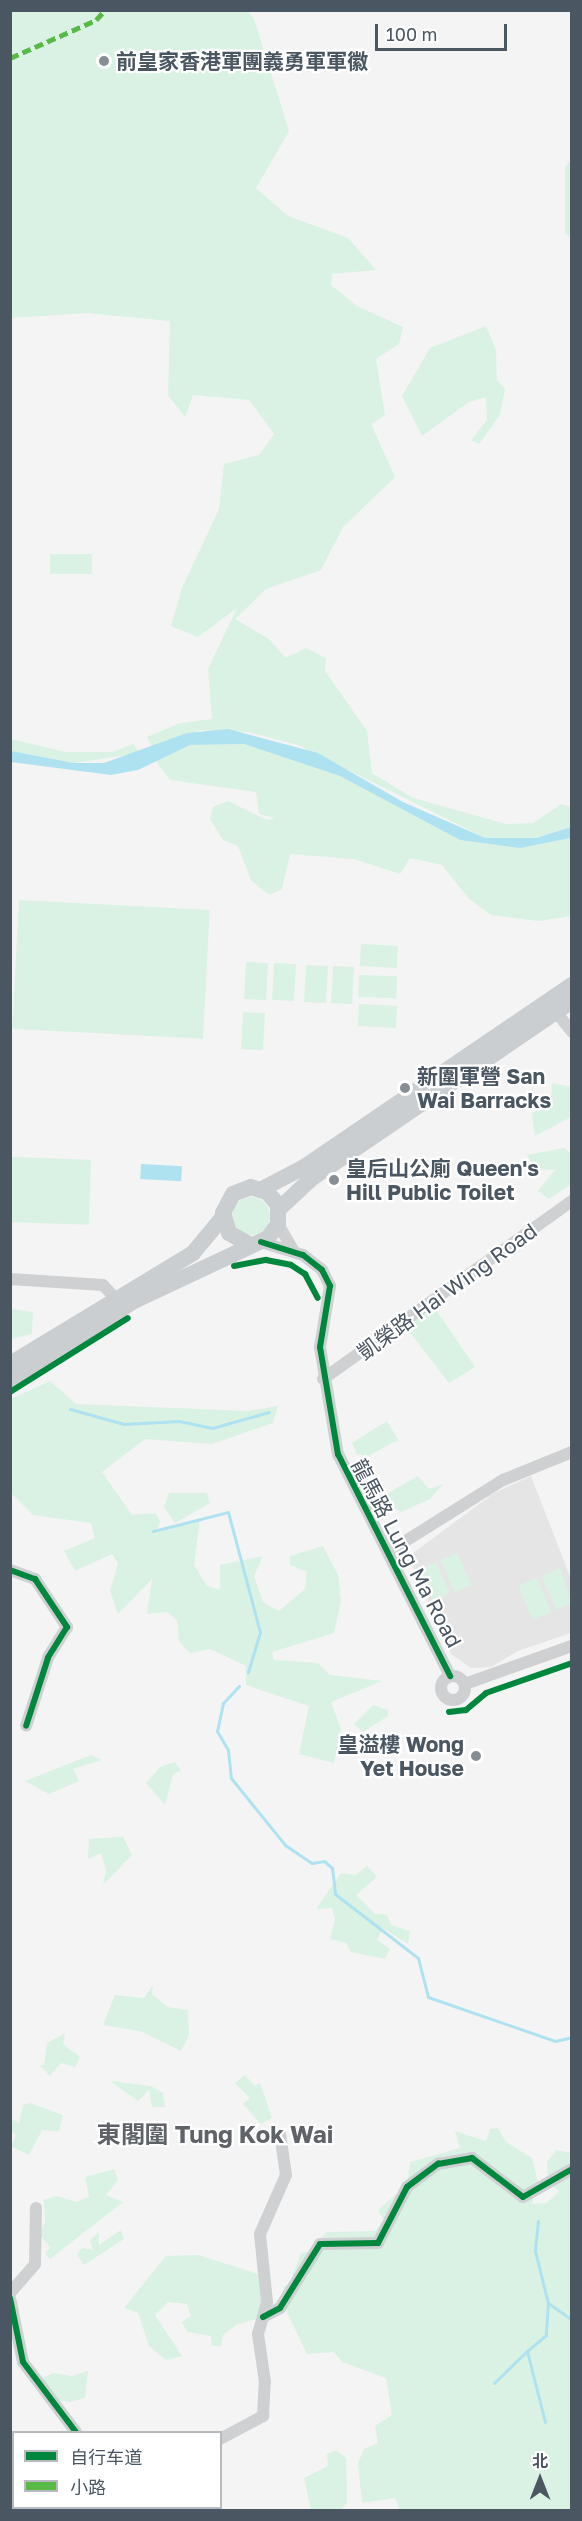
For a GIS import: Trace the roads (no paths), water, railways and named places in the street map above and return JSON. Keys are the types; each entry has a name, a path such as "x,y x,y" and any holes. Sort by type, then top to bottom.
{"main road":[{"path":"10,1364 115,1298 193,1253 223,1217 233,1194 262,1189 304,1167 572,985"},
{"path":"10,1380 134,1301 255,1243 279,1217 292,1192 572,1001"},
{"path":"262,1189 279,1217"},
{"path":"223,1217 232,1236 255,1243"}],"street":[{"path":"556,1012 572,1032"},
{"name":"凱榮路 Hai Wing Road","path":"323,1379 572,1202"},
{"name":"龍馬路 Lung Ma Road","path":"279,1217 293,1250"},
{"name":"龍馬路 Lung Ma Road","path":"255,1243 293,1250 322,1270 330,1286 320,1347 323,1379 341,1463 450,1676 465,1684 572,1646"},
{"path":"10,1279 103,1285 115,1298"},
{"path":"388,1552 503,1480 572,1452"},
{"path":"10,1570 35,1579 67,1627 48,1658 26,1726"},
{"name":"龍馬路 Lung Ma Road","path":"450,1676 441,1688 450,1700 463,1695 465,1684"},
{"path":"222,2438 263,2416 258,2334 267,2302 260,2234 286,2175 280,2134"},
{"path":"263,2317 280,2308 320,2244 378,2243 407,2187 438,2164 472,2158 523,2197 572,2169"},
{"path":"10,2293 35,2264 36,2208"},
{"path":"10,2298 23,2362 75,2431"}],"water":[{"path":"228,729 318,753 403,802 485,838 536,838 571,827 571,838 520,848 460,840 340,776 244,744 190,745 138,770 111,775 11,762 11,751 74,763 104,763 187,733"},
{"path":"141,1164 182,1166 181,1181 140,1179"}],"waterway":[{"path":"70,1409 124,1424 179,1421 212,1428 269,1412"},
{"path":"153,1531 228,1512 260,1632 248,1672"},
{"path":"239,1686 223,1703 217,1731 228,1750 231,1778 285,1845 312,1863 324,1861 332,1868 335,1894 418,1958 428,1997 555,2041 572,2037"},
{"path":"538,2221 535,2251 548,2303 546,2335 527,2351 545,2422"},
{"path":"548,2303 572,2320"},
{"path":"494,2383 527,2351"}],"place":[{"name":"前皇家香港軍團義勇軍軍徽","path":"104,61"},
{"name":"新圍軍營 San Wai Barracks","path":"405,1088"},
{"name":"皇后山公廁 Queen's Hill Public Toilet","path":"334,1180"},
{"name":"皇溢樓 Wong Yet House","path":"476,1756"}],"district":[{"name":"東閣圍 Tung Kok Wai","path":"215,2134"}]}
